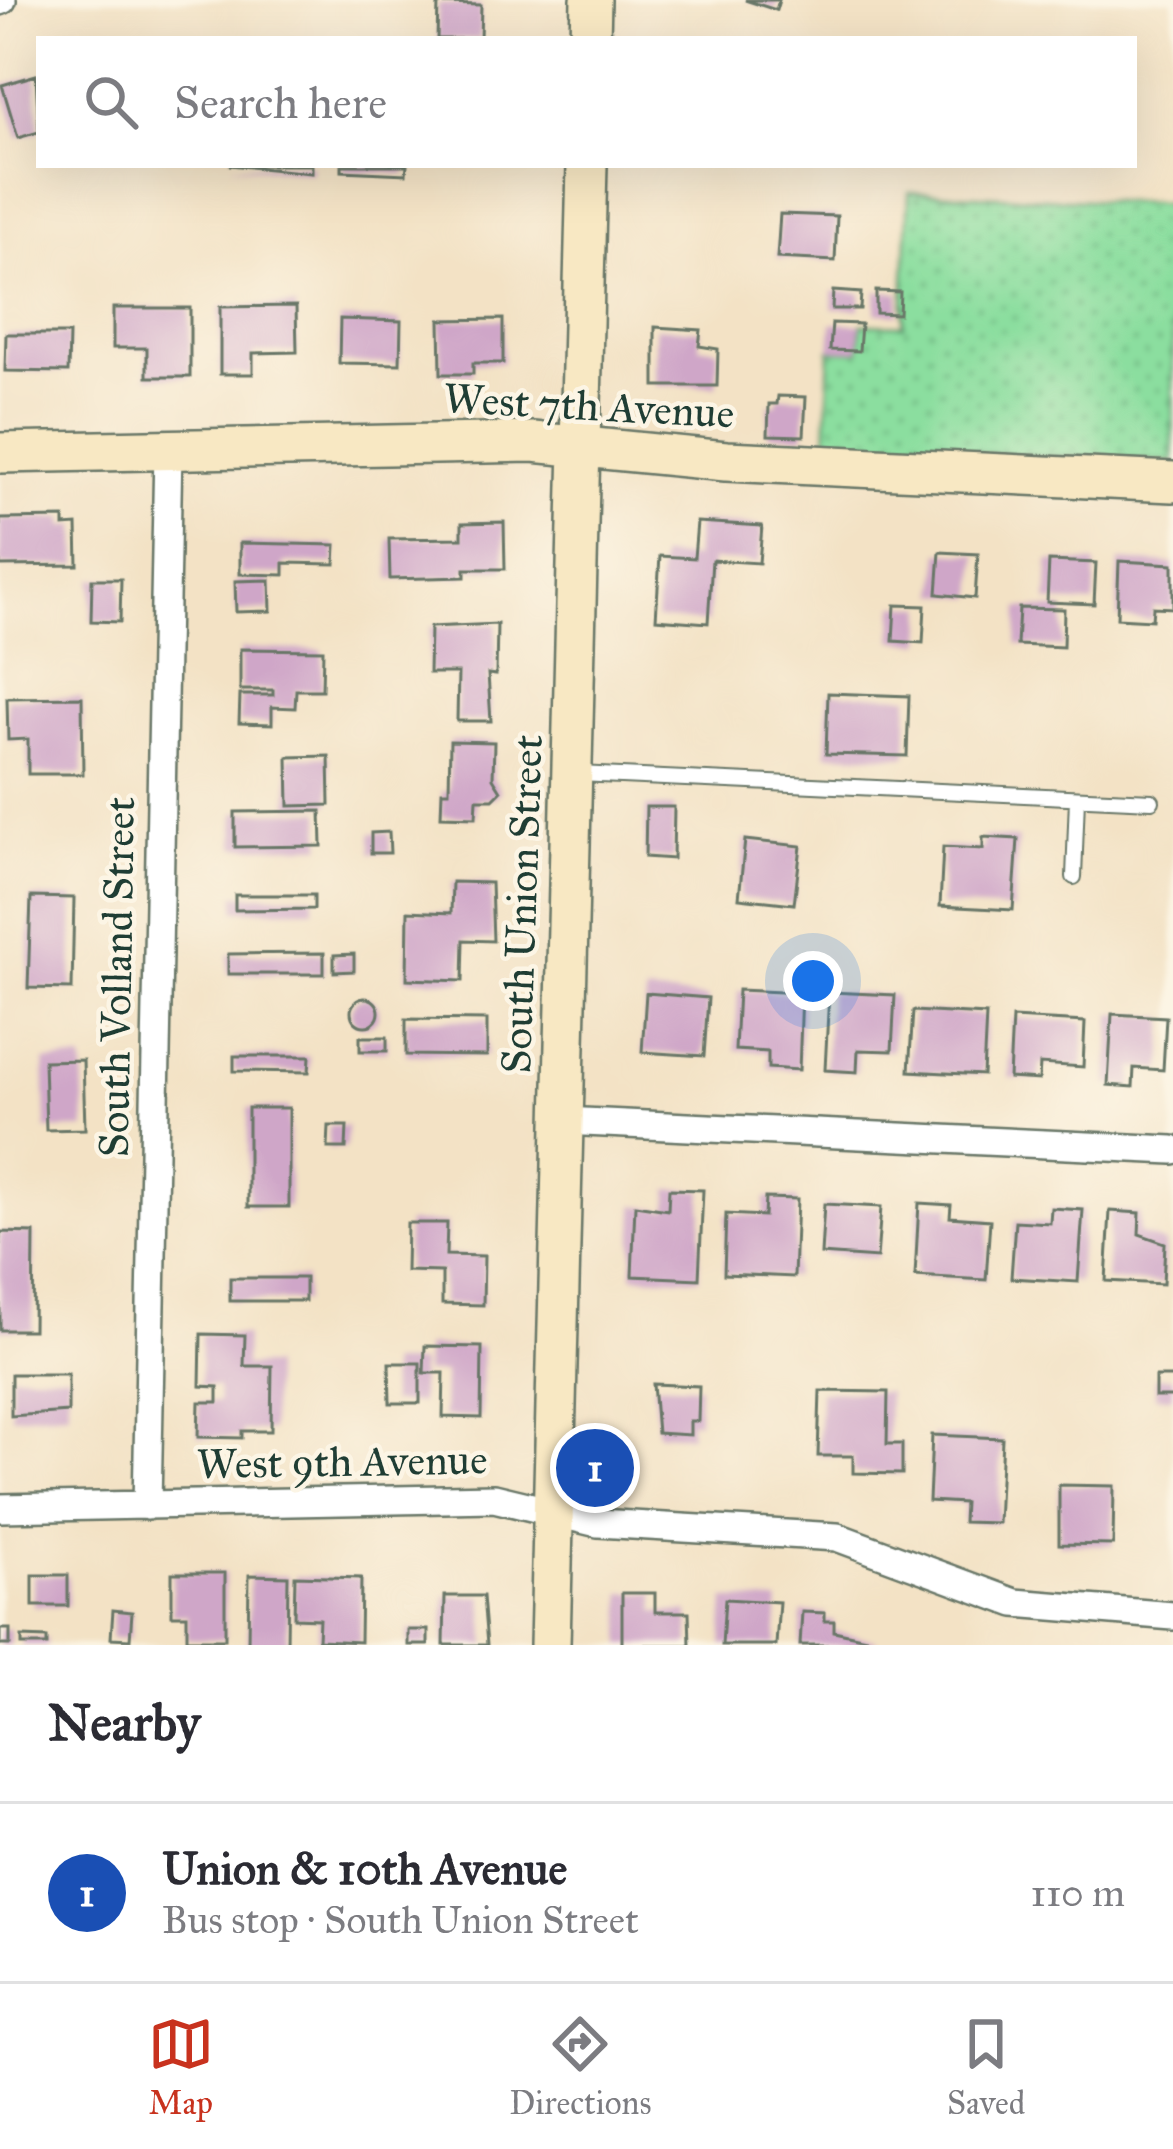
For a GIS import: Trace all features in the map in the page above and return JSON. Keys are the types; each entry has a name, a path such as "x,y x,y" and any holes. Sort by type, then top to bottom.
{"main road":[{"path":"590,36 591,0"},
{"name":"South Union Street","path":"550,1645 587,168"},
{"name":"West 7th Avenue","path":"0,453 533,442 726,461 1173,482"}],"street":[{"name":"South Volland Street","path":"147,1506 168,450"},
{"path":"563,1120 1173,1150"},
{"name":"West 9th Avenue","path":"0,1508 494,1498 598,1523 837,1537 1015,1603 1173,1616"}],"lane":[{"path":"572,773 1152,801"},
{"path":"1074,877 1077,797"}],"green space":[{"path":"909,192 1173,204 1173,462 826,446 830,350 859,351 861,324 903,325"}],"building":[{"path":"745,0 779,0 776,10"},
{"path":"438,4 481,5 480,36 437,36"},
{"path":"36,75 36,133 18,138 2,85"},
{"path":"260,168 312,168 312,173"},
{"path":"342,168 407,168 406,174"},
{"path":"780,214 837,216 835,261 777,258"},
{"path":"833,291 861,293 860,309 832,309"},
{"path":"876,291 900,292 899,314 876,313"},
{"path":"296,306 297,352 253,353 253,374 220,374 220,307"},
{"path":"113,308 190,308 190,377 147,377 147,348 113,348"},
{"path":"340,319 401,321 400,364 339,363"},
{"path":"503,319 503,363 473,363 473,374 441,374 440,320"},
{"path":"832,323 861,324 859,351 830,350"},
{"path":"655,327 701,330 699,346 718,349 717,386 655,386"},
{"path":"6,334 69,334 68,372 5,371"},
{"path":"778,396 806,397 804,436 768,435 769,404 777,404"},
{"path":"64,518 64,526 77,525 78,565 0,566 0,519"},
{"path":"504,522 505,569 465,569 465,577 390,579 389,539 462,538 462,523"},
{"path":"697,522 762,526 759,563 712,560 708,623 656,619 660,556 694,558"},
{"path":"240,543 336,545 335,564 284,563 284,575 240,574"},
{"path":"940,552 978,554 975,598 937,594"},
{"path":"1049,561 1096,563 1094,604 1047,602"},
{"path":"1119,561 1173,564 1173,608 1153,607 1152,620 1117,618"},
{"path":"92,579 121,579 120,622 91,621"},
{"path":"270,580 271,611 236,612 235,581"},
{"path":"895,605 925,606 923,643 893,641"},
{"path":"1019,608 1064,609 1063,647 1017,645"},
{"path":"497,624 496,675 488,674 491,721 457,721 458,673 429,673 430,627"},
{"path":"240,649 323,650 322,690 296,690 295,708 272,707 272,724 239,723 240,695 273,695 273,690 240,690"},
{"path":"828,693 909,696 907,756 826,754"},
{"path":"82,697 83,774 28,774 28,739 8,740 7,698"},
{"path":"450,741 494,742 493,778 501,791 493,799 477,799 476,817 441,816 442,791 449,791"},
{"path":"329,756 330,805 289,806 288,757"},
{"path":"646,807 674,807 673,859 645,857"},
{"path":"321,811 322,846 235,847 235,812"},
{"path":"389,832 390,853 371,853 371,833"},
{"path":"983,837 1018,839 1013,910 940,906 943,847 983,849"},
{"path":"745,840 801,846 794,904 739,898"},
{"path":"452,882 491,883 493,941 464,940 463,981 407,979 408,911 451,913"},
{"path":"235,895 314,895 314,909 235,910"},
{"path":"31,897 74,898 72,989 28,988"},
{"path":"324,953 324,974 228,974 228,954"},
{"path":"354,954 354,971 334,972 334,955"},
{"path":"738,990 802,993 799,1070 768,1068 768,1052 735,1050"},
{"path":"829,992 895,995 892,1051 858,1050 857,1072 825,1070"},
{"path":"646,993 708,998 704,1056 642,1052"},
{"path":"365,998 375,1002 379,1012 375,1022 365,1026 355,1022 351,1012 355,1002"},
{"path":"913,1011 986,1015 983,1075 909,1071"},
{"path":"1112,1014 1166,1017 1163,1070 1134,1068 1133,1087 1108,1085"},
{"path":"1012,1018 1085,1022 1083,1067 1040,1064 1039,1080 1009,1078"},
{"path":"406,1019 487,1020 487,1056 406,1055"},
{"path":"360,1037 387,1037 387,1051 360,1051"},
{"path":"234,1056 310,1056 309,1072 234,1071"},
{"path":"83,1060 85,1129 46,1130 44,1061"},
{"path":"248,1108 289,1108 289,1207 248,1207"},
{"path":"329,1126 347,1126 346,1148 328,1148"},
{"path":"669,1189 703,1190 699,1279 632,1276 635,1205 668,1210"},
{"path":"765,1198 797,1199 794,1277 724,1274 726,1214 764,1216"},
{"path":"919,1203 951,1205 950,1217 990,1220 986,1280 915,1276"},
{"path":"824,1204 881,1207 877,1258 821,1254"},
{"path":"1051,1208 1083,1210 1078,1282 1011,1278 1015,1221 1050,1223"},
{"path":"1110,1211 1140,1213 1139,1234 1165,1243 1163,1284 1106,1281"},
{"path":"407,1223 447,1223 446,1255 484,1256 483,1305 442,1304 442,1272 406,1271"},
{"path":"0,1232 34,1233 33,1330 0,1330"},
{"path":"230,1278 305,1278 305,1301 230,1301"},
{"path":"201,1334 245,1335 244,1366 272,1366 271,1431 242,1431 242,1438 198,1437 199,1402 218,1402 218,1387 200,1386"},
{"path":"425,1346 482,1347 481,1418 443,1417 444,1373 424,1373"},
{"path":"389,1363 420,1363 420,1403 390,1403"},
{"path":"11,1374 68,1374 68,1412 11,1416"},
{"path":"1155,1377 1173,1377 1173,1397 1155,1397"},
{"path":"653,1384 699,1386 698,1421 690,1421 690,1435 657,1433"},
{"path":"820,1391 888,1392 887,1444 902,1444 902,1474 853,1473 853,1456 818,1456"},
{"path":"932,1435 1002,1438 998,1523 963,1522 964,1503 929,1501"},
{"path":"1059,1485 1114,1486 1113,1545 1059,1544"},
{"path":"172,1573 225,1573 225,1639 187,1639 187,1615 172,1615"},
{"path":"33,1575 68,1575 68,1606 33,1606"},
{"path":"249,1575 288,1576 287,1645 248,1645"},
{"path":"295,1576 361,1578 360,1642 318,1640 319,1619 294,1618"},
{"path":"622,1593 655,1593 655,1612 689,1612 690,1645 622,1645"},
{"path":"445,1596 483,1596 487,1645 444,1645"},
{"path":"725,1599 779,1602 776,1645 722,1645"},
{"path":"113,1610 132,1612 130,1639 111,1638"},
{"path":"802,1612 825,1613 825,1621 834,1621 834,1631 875,1640 875,1645 800,1645"},
{"path":"0,1629 10,1629 10,1645 0,1645"},
{"path":"408,1630 428,1630 428,1645 408,1645"},
{"path":"22,1637 47,1638 47,1645 22,1645"}],"place":[{"name":"Union & 10th Avenue","path":"595,1468"}]}
